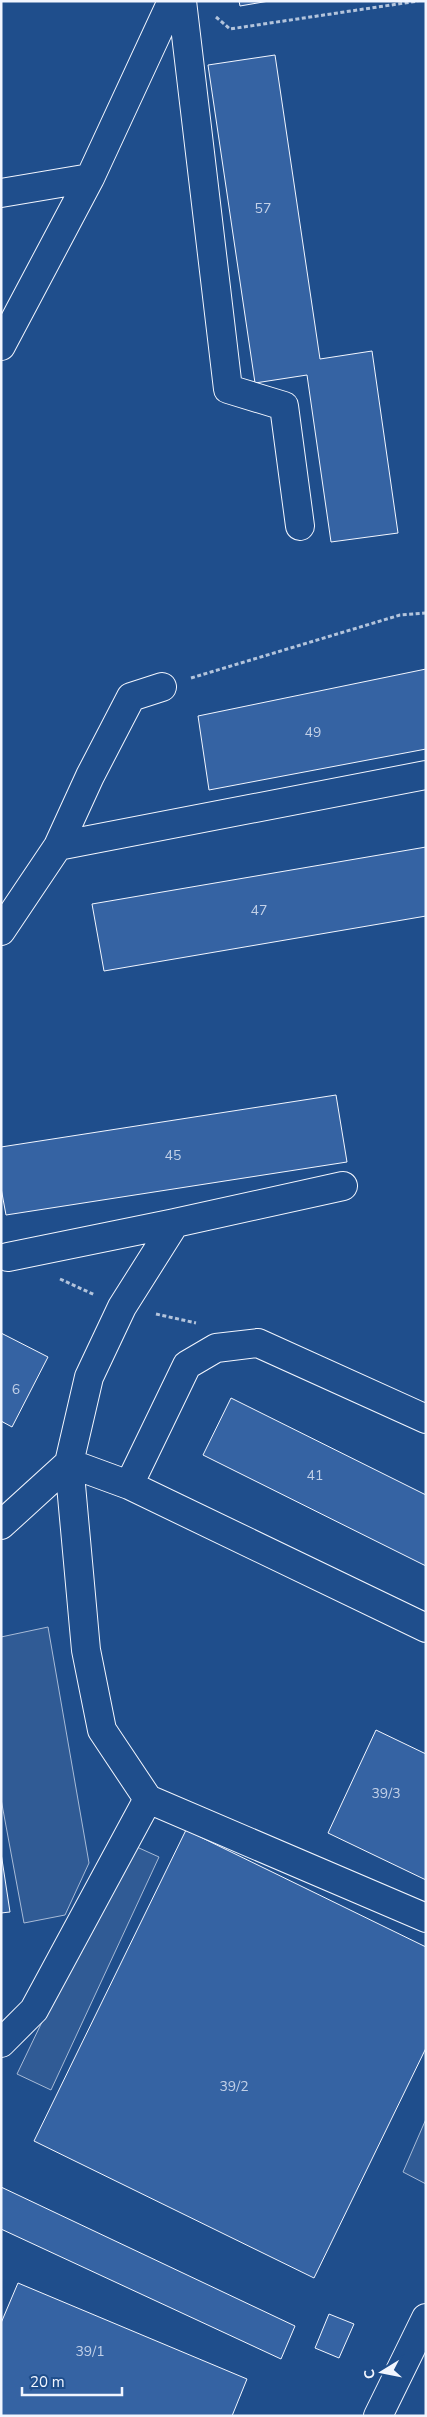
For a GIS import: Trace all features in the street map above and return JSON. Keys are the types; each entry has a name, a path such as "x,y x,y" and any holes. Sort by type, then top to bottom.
{"main road":[{"path":"1,346 90,178 172,1"},
{"path":"182,1 228,389 284,406 300,526"},
{"path":"1,192 90,178"},
{"path":"1,931 58,846 90,776 131,697 162,687"},
{"path":"58,846 426,775"},
{"path":"8,1257 344,1186"},
{"path":"175,1223 122,1307 89,1377 69,1463 86,1650 102,1730 148,1799 426,1918"},
{"path":"129,1485 187,1365 216,1348 258,1343 426,1419"},
{"path":"69,1463 129,1485 426,1628"},
{"path":"1,1525 69,1463"},
{"path":"1,2043 34,2010 148,1799"},
{"path":"378,2416 426,2318"}],"path":[{"path":"211,12 230,29 418,1"},
{"path":"162,687 400,615 426,613"}],"shaded area":[{"path":"48,1627 89,1863 65,1915 24,1923 1,1799 1,1637"},
{"path":"128,1843 159,1857 51,2090 17,2074"},
{"path":"426,2119 426,2184 403,2172"}],"building":[{"path":"239,1 269,1 240,6"},
{"path":"275,55 320,359 372,351 398,533 331,542 307,375 255,383 208,65"},
{"path":"426,669 426,749 209,790 198,716"},
{"path":"426,847 426,916 104,971 92,904"},
{"path":"336,1095 347,1162 6,1215 1,1188 1,1147"},
{"path":"1,1333 48,1357 12,1427 1,1421"},
{"path":"231,1398 426,1495 426,1566 203,1455"},
{"path":"376,1730 426,1754 426,1880 328,1833"},
{"path":"186,1830 426,1947 426,2048 314,2278 34,2141"},
{"path":"1,1853 10,1912 1,1913"},
{"path":"1,2187 295,2326 281,2359 1,2229"},
{"path":"18,2283 247,2379 232,2416 1,2416 1,2323"},
{"path":"329,2314 354,2324 339,2358 315,2348"}]}
